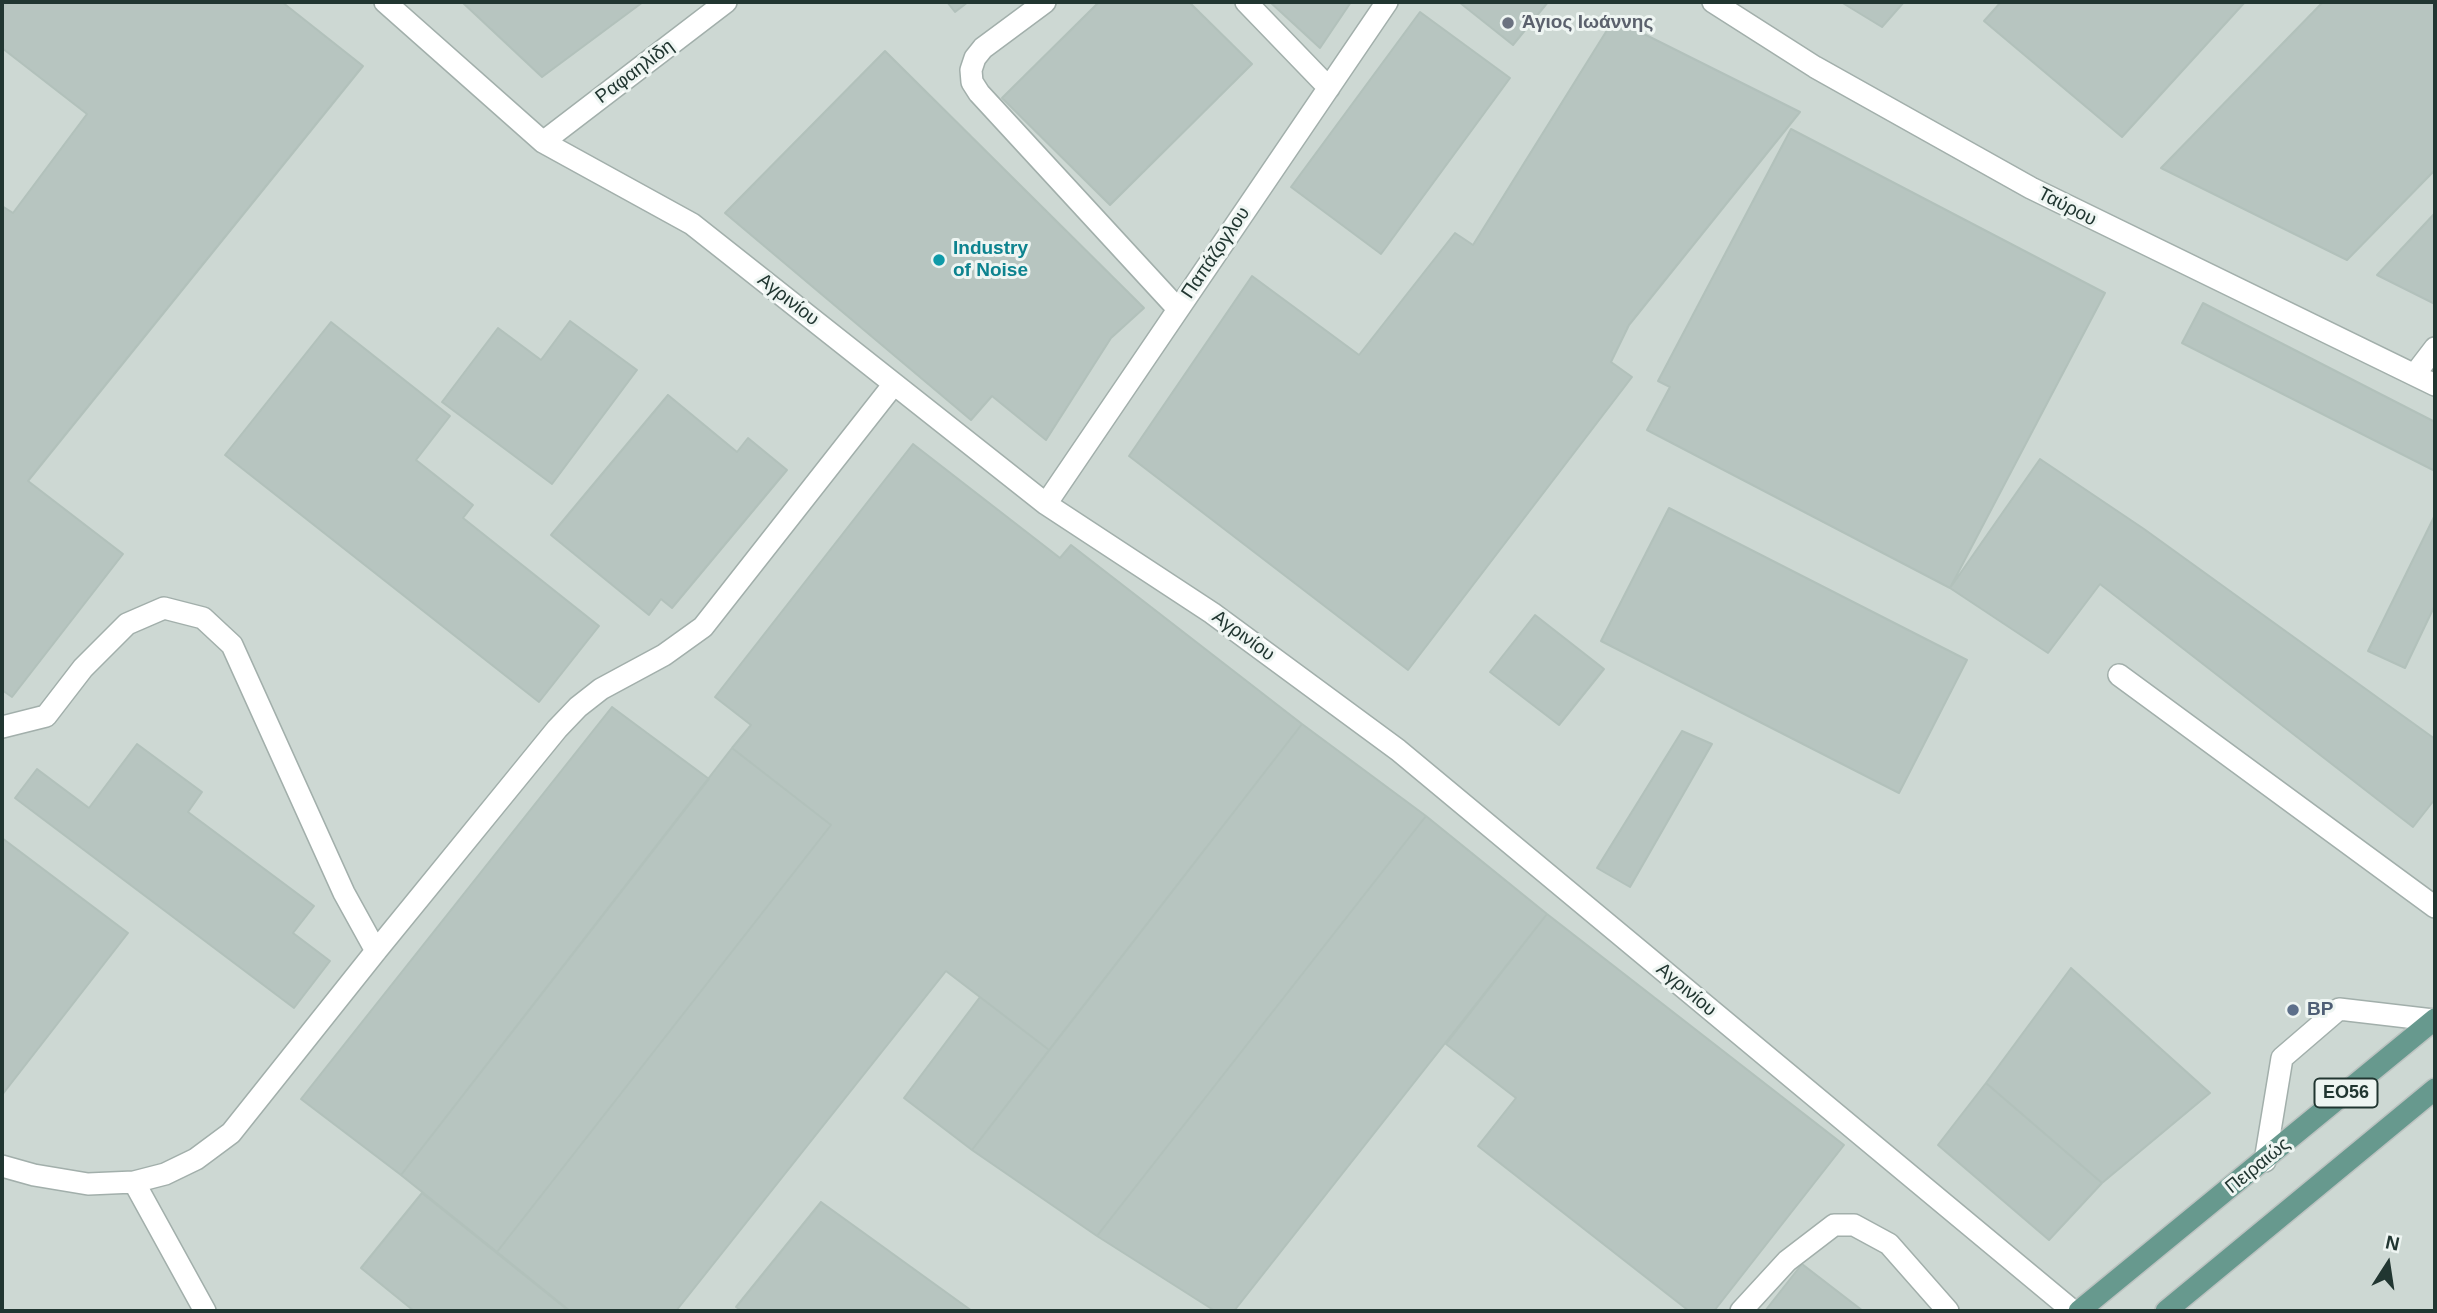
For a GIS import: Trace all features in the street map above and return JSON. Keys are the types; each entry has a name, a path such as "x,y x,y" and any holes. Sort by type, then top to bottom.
{"main road":[{"name":"Πειραιώς","path":"2079,1311 2434,1020"},
{"name":"ΕΟ56","path":"2166,1311 2435,1088"}],"street":[{"name":"Αγρινίου","path":"385,2 543,142 692,224 1046,504 1212,613 1398,750 2073,1311"},
{"name":"Ραφαηλίδη","path":"543,142 726,2"},
{"path":"1045,2 983,48 975,58 971,70 972,82 979,93 1178,309"},
{"path":"1246,2 1329,88"},
{"name":"Παπάζογλου","path":"1046,504 1387,2"},
{"name":"Ταύρου","path":"1713,2 1815,67 2031,188 2435,385"},
{"path":"2415,374 2435,348"},
{"path":"2,1166 34,1175 88,1184 134,1182 166,1174 196,1159 231,1133 557,729 578,707 608,685 678,646 714,615 894,384"},
{"path":"2,727 46,716 83,668 127,624 164,608 203,618 232,645 344,893 376,951"},
{"path":"2119,675 2435,907"},
{"path":"2265,1161 2282,1058 2339,1009 2434,1020"},
{"path":"134,1182 205,1311"},
{"path":"1741,1311 1787,1261 1834,1225 1854,1225 1888,1244 1948,1311"}],"shaded area":[{"path":"2,2 2435,2 2435,1311 2,1311"}],"building":[{"path":"2,2 282,2 363,66 28,481 123,554 12,697 2,690 2,206 13,213 87,114 2,48"},
{"path":"462,2 643,2 542,77"},
{"path":"947,2 968,2 955,12"},
{"path":"1099,2 1189,2 1252,64 1110,205 1002,98"},
{"path":"1270,2 1351,2 1320,48"},
{"name":"Άγιος Ιωάννης","path":"1459,2 1548,2 1513,45"},
{"path":"1841,2 1904,2 1882,27"},
{"path":"2001,2 2245,2 2122,137 1984,21"},
{"path":"2323,2 2435,2 2435,170 2347,260 2161,168"},
{"path":"1420,12 1510,78 1381,254 1291,187"},
{"path":"1614,19 1800,112 1629,325 1611,362 1632,377 1408,670 1129,456 1252,276 1359,355 1455,233 1473,245"},
{"name":"Industry of Noise","path":"885,51 1144,308 1111,338 1046,440 992,396 971,420 725,213"},
{"path":"1791,129 2105,293 1950,588 1647,430 1670,387 1658,381"},
{"path":"2435,213 2435,304 2377,275"},
{"path":"2203,303 2435,422 2435,471 2182,343"},
{"path":"570,321 637,370 552,484 442,402 498,328 541,360"},
{"path":"331,322 450,416 416,460 473,505 463,518 599,626 539,702 225,455"},
{"path":"668,395 737,452 748,438 787,470 672,608 661,599 649,615 551,535"},
{"path":"913,444 1060,558 1071,545 1302,724 1049,1050 946,971 676,1311 570,1311 497,1252 831,825 732,748 751,725 715,697"},
{"path":"2040,459 2144,529 2435,739 2435,799 2413,827 2100,584 2048,653 1950,588"},
{"path":"1669,508 1967,660 1899,793 1601,641"},
{"path":"2435,515 2435,605 2405,668 2368,651"},
{"path":"1535,615 1604,669 1559,725 1490,672"},
{"path":"612,707 709,779 401,1175 301,1099"},
{"path":"1302,724 1426,816 1097,1236 972,1150"},
{"path":"1682,731 1712,744 1630,887 1597,868"},
{"path":"137,744 202,792 188,812 314,906 293,933 330,961 294,1008 15,798 37,769 89,808"},
{"path":"732,748 831,825 497,1252 401,1175"},
{"path":"1426,816 1547,914 1234,1311 1215,1311 1097,1236"},
{"path":"2,838 128,933 2,1095"},
{"path":"1547,914 1844,1145 1714,1311 1689,1311 1478,1146 1516,1098 1446,1044"},
{"path":"2071,968 2210,1093 2102,1183 1986,1083"},
{"path":"980,997 1049,1050 972,1150 904,1098"},
{"path":"1986,1083 2102,1183 2049,1240 1938,1145"},
{"path":"422,1193 569,1311 414,1311 361,1268"},
{"path":"821,1202 972,1311 742,1311 736,1307"},
{"path":"1802,1264 1863,1311 1765,1311"}],"place":[{"name":"Άγιος Ιωάννης","path":"1508,23"},
{"name":"Industry of Noise","path":"939,260"},
{"name":"BP","path":"2293,1010"}]}
